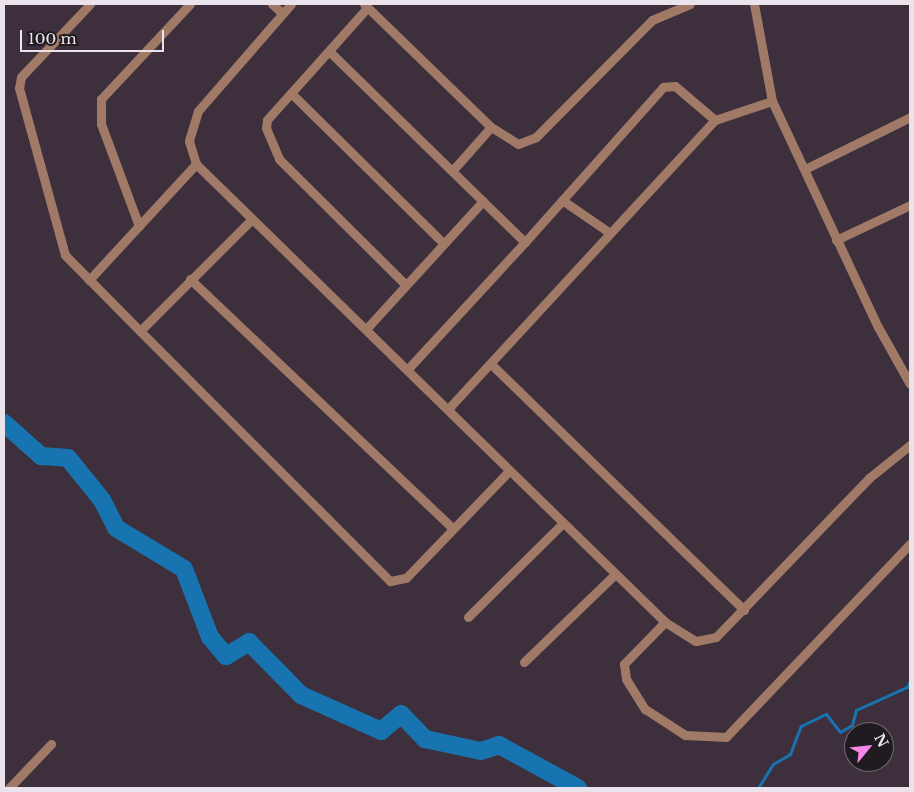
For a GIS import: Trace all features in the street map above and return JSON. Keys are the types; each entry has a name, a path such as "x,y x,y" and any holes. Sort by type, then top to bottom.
{"street":[{"path":"90,4 19,81 65,255 390,581 406,578 452,528 508,472"},
{"path":"139,226 100,124 101,99 190,4"},
{"path":"272,4 282,13"},
{"path":"291,4 198,111 189,141 196,164 367,328 508,472 664,622 696,641 706,641 744,610 869,478 910,445"},
{"path":"405,284 279,160 266,128 267,120 331,53 365,6 492,128 518,144 536,137 652,20 690,4"},
{"path":"754,4 772,101 805,169 836,240 910,384"},
{"path":"331,53 525,242"},
{"path":"408,369 525,242 663,87 675,86 715,120"},
{"path":"291,93 442,241"},
{"path":"448,409 715,120 772,101"},
{"path":"805,169 910,117"},
{"path":"453,170 492,128"},
{"path":"89,280 196,164"},
{"path":"562,200 610,233"},
{"path":"367,328 442,241 483,201"},
{"path":"836,240 910,205"},
{"path":"140,331 252,219"},
{"path":"190,279 452,528"},
{"path":"491,364 744,610"},
{"path":"468,617 562,524"},
{"path":"664,622 624,664 626,679 645,709 685,735 726,738 910,544"},
{"path":"524,662 614,575"},
{"path":"9,788 51,744"}],"waterway":[{"path":"4,423 41,456 68,458 102,500 116,528 184,569 210,637 226,656 249,642 301,695 381,731 401,714 425,739 481,751 499,745 578,788"},
{"path":"758,788 773,764 790,754 801,726 826,714 840,732 852,725 856,710 907,687 910,681"}]}
